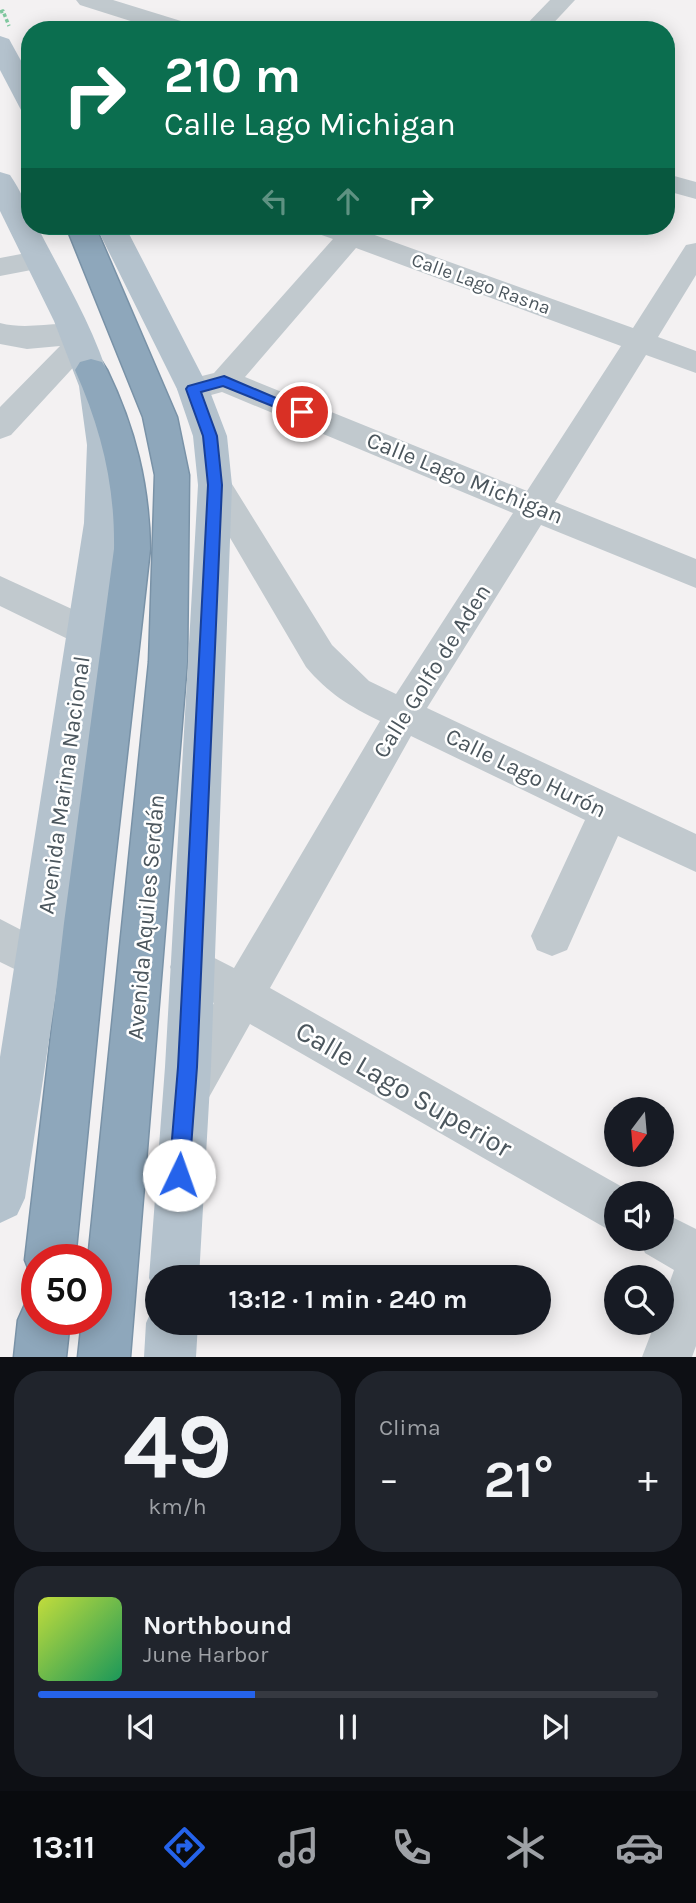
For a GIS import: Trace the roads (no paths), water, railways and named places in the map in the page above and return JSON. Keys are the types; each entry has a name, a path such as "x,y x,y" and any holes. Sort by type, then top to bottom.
{"highway":[{"name":"Avenida Aquiles Serdán","path":"84,235 160,417 172,475 167,662 146,922 104,1357"},
{"name":"Avenida Marina Nacional","path":"52,1244 86,923 132,549 130,480 113,421 81,350"},
{"path":"40,1357 42,1335"}],"main road":[{"path":"0,44 21,86"},
{"name":"Avenida Marina Nacional","path":"0,181 21,226"},
{"name":"Avenida Marina Nacional","path":"0,1198 39,961 105,495 101,422 81,350 25,235"},
{"path":"116,235 209,385 215,485 175,1265"},
{"path":"170,1357 171,1335"}],"street":[{"path":"88,0 177,20"},
{"path":"542,21 563,0"},
{"path":"675,184 696,191"},
{"path":"209,385 351,235"},
{"name":"Calle Lago Rasna","path":"365,235 696,362"},
{"name":"Calle Golfo de Aden","path":"183,1098 404,713 696,252"},
{"path":"0,267 37,260"},
{"path":"0,333 11,338 34,339 81,350"},
{"path":"0,427 81,350"},
{"name":"Calle Lago Michigan","path":"209,385 535,506 696,574"},
{"name":"Calle Lago Hurón","path":"215,485 319,656 335,675 356,692 696,855"},
{"path":"0,590 85,631"},
{"path":"552,936 608,814"},
{"path":"0,939 39,961"},
{"name":"Calle Lago Superior","path":"191,967 604,1203"},
{"path":"674,1244 696,1256"},
{"path":"667,1357 696,1276"}]}
